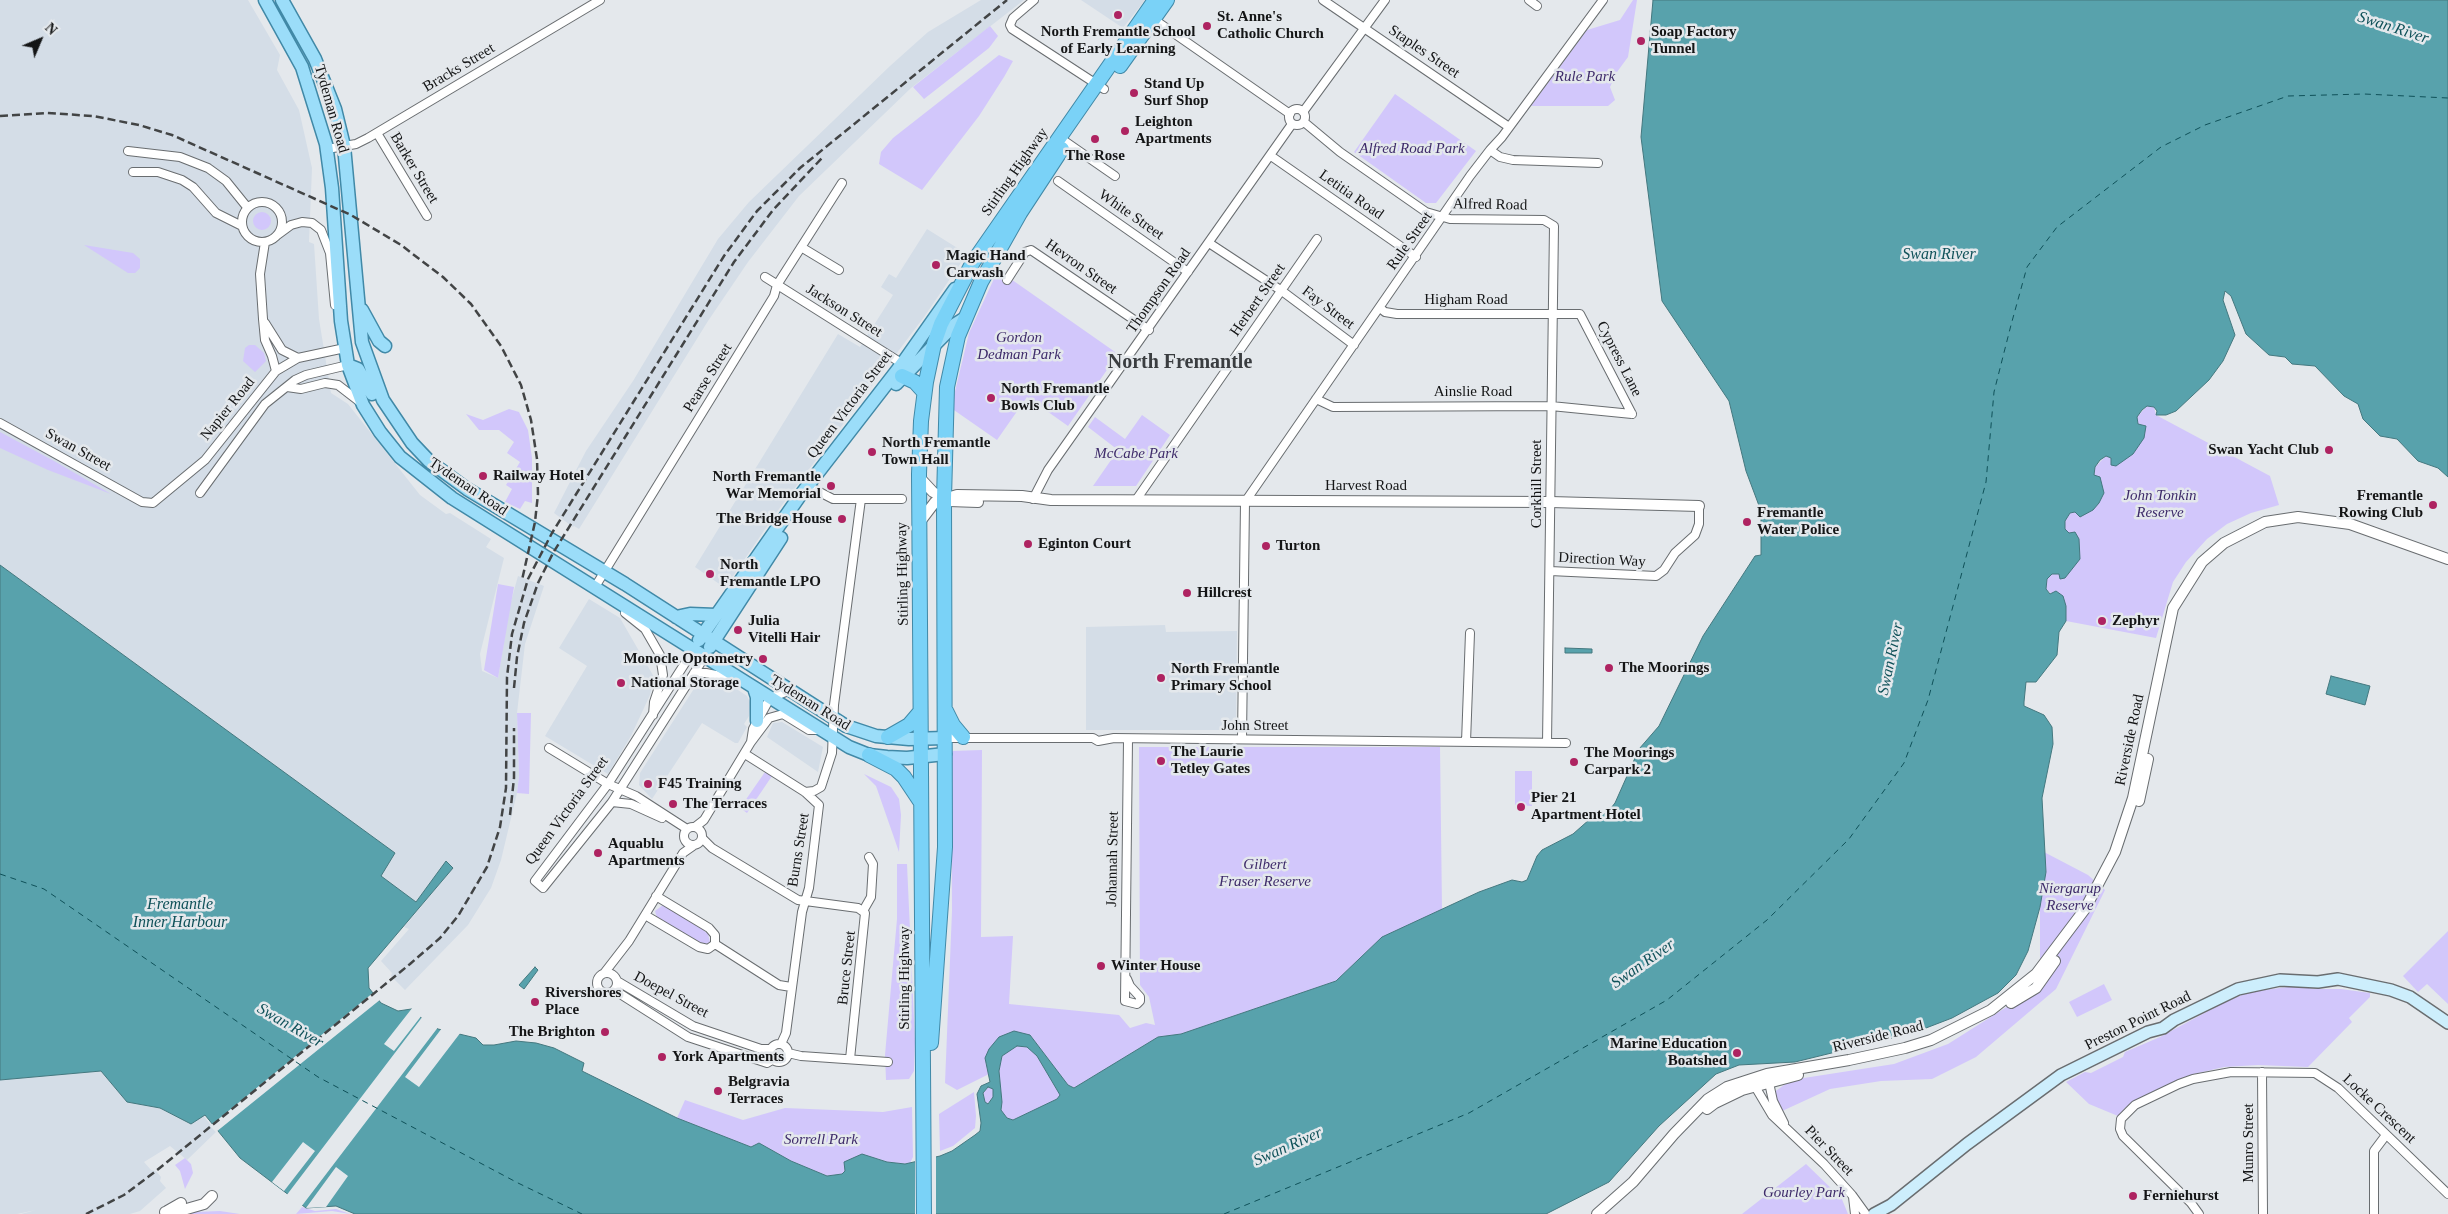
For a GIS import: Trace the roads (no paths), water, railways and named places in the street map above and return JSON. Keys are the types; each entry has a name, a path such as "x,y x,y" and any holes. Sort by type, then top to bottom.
{"highway":[{"name":"Stirling Highway","path":"1149,16 1155,0"},
{"name":"Stirling Highway","path":"931,1214 920,802 919,477 920,429 924,392 934,344 949,306 965,276 1149,16 1167,0"},
{"name":"Stirling Highway","path":"924,1214 926,1079 940,933 945,847 944,498 947,387 952,360 965,318 998,250 1100,86"},
{"path":"905,370 924,392"},
{"path":"945,708 953,725 963,737"},
{"path":"888,737 909,725 920,712"},
{"path":"869,755 896,769 904,777 920,802"}],"main road":[{"name":"Tydeman Road","path":"266,0 302,67 314,100 327,149 341,321 348,365 363,405 390,445 411,468 433,486 699,652 834,739 869,755 887,758 945,754"},
{"name":"Tydeman Road","path":"282,0 315,59 336,109 344,146 361,334 367,361 383,400 403,432 429,461 450,477 709,637 834,718 862,733 888,737 945,738"},
{"name":"Queen Victoria Street","path":"709,637 716,615 811,488 905,370 965,276"},
{"path":"358,301 370,326 385,346"},
{"name":"Queen Victoria Street","path":"905,370 954,325 965,318"},
{"path":"348,365 358,369 383,414 403,432"},
{"name":"Queen Victoria Street","path":"699,652 811,488"},
{"path":"676,617 690,614 716,615"},
{"path":"754,688 757,697 757,721"},
{"name":"Preston Point Road","path":"1866,1214 1892,1205 1967,1144 2061,1075 2148,1032 2163,1028 2174,1020 2238,989 2280,980 2318,982 2338,979 2391,990 2410,997 2448,1023"},
{"name":"Preston Point Road","path":"1890,1214 1970,1148 2066,1080 2105,1059 2166,1033 2228,1000 2250,992 2294,986 2329,986 2360,989 2405,1002 2448,1030"}],"street":[{"name":"Bracks Street","path":"327,149 356,144 377,133 600,0"},
{"path":"1034,0 1011,20 1012,29 1100,86"},
{"name":"Staples Street","path":"1323,0 1509,127"},
{"path":"1303,112 1385,0"},
{"path":"1529,0 1537,6"},
{"name":"Rule Street","path":"1245,502 1490,150 1603,0"},
{"path":"1149,16 1290,114"},
{"path":"1290,114 1296,110 1303,112"},
{"path":"1290,114 1289,119 1292,124 1300,125 1304,122 1305,115 1303,112"},
{"name":"Alfred Road","path":"1304,122 1326,141 1426,212 1443,217 1544,220 1554,226"},
{"name":"Thompson Road","path":"1033,499 1048,470 1149,330 1292,124"},
{"name":"Barker Street","path":"377,133 427,216"},
{"path":"1066,142 1115,176"},
{"path":"1490,150 1500,157 1513,160 1598,163"},
{"path":"128,151 180,157 208,168 226,181 247,207"},
{"name":"Letitia Road","path":"1270,156 1416,257"},
{"path":"133,172 158,172 182,180 192,187 216,213 242,226"},
{"name":"White Street","path":"1058,181 1188,272"},
{"name":"Pearse Street","path":"595,587 774,296 777,285 842,183"},
{"path":"276,236 280,231 282,220 276,207 264,202 256,202 247,207 242,215 242,226 250,239 264,242 276,236 292,225 302,222 312,223 321,230 330,252 334,301 341,321"},
{"name":"Corkhill Street","path":"1547,743 1554,226"},
{"name":"Herbert Street","path":"1136,500 1317,239"},
{"path":"264,242 260,274 263,319 265,340 276,371"},
{"name":"Fay Street","path":"1209,243 1282,291 1354,345"},
{"path":"801,246 839,270"},
{"name":"Hevron Street","path":"1007,280 1025,252 1031,250 1149,330"},
{"name":"Jackson Street","path":"765,277 905,370"},
{"name":"Higham Road","path":"1380,308 1385,312 1397,314 1554,314"},
{"name":"Cypress Lane","path":"1554,314 1580,314 1632,414"},
{"path":"263,319 282,350 298,358"},
{"name":"Napier Road","path":"142,502 153,503 162,498 205,460 276,371 298,358 345,348"},
{"name":"Napier Road","path":"200,493 216,468 265,404 306,375 348,365"},
{"path":"287,387 302,389 325,383 338,385 363,405"},
{"name":"Ainslie Road","path":"1316,399 1333,407 1551,406 1632,414"},
{"name":"Swan Street","path":"0,423 142,502"},
{"path":"205,460 216,468"},
{"name":"Harvest Road","path":"919,477 933,492 944,498 959,502 1025,503 1033,499 1245,502 1550,502 1699,506"},
{"path":"811,488 830,498 902,499"},
{"path":"919,523 932,505 944,498"},
{"name":"Burns Street","path":"805,792 814,791 821,786 834,739 834,718 861,499"},
{"path":"1242,739 1245,502"},
{"name":"Direction Way","path":"1550,571 1656,576 1664,570 1675,553 1695,536 1699,524 1699,506"},
{"name":"Riverside Road","path":"1597,1214 1634,1182 1674,1134 1708,1100 1728,1087 1904,1053 1949,1038 1988,1018 2036,988 2042,982 2097,900 2131,829 2143,784 2165,670 2179,612 2178,601 2191,577 2202,562 2224,543 2252,527 2288,517 2324,519 2350,524 2448,559"},
{"path":"595,587 645,629 656,644 660,654 663,675 654,702 653,715"},
{"path":"1466,742 1470,633"},
{"name":"Queen Victoria Street","path":"699,652 694,673 621,790 543,888 535,881 608,784 653,715 699,652"},
{"path":"694,673 706,673 742,680"},
{"path":"751,742 757,721 770,698 783,691 792,690"},
{"path":"617,958 614,990 604,992 597,986 598,976 605,972 617,958 684,853 751,742 769,718 779,714 809,730 820,730"},
{"name":"John Street","path":"945,738 1093,738 1098,741 1114,738 1128,740 1242,739 1566,743"},
{"name":"Johannah Street","path":"1127,979 1128,740"},
{"path":"549,748 608,784 636,796 693,837"},
{"path":"745,754 805,792"},
{"name":"Burns Street","path":"782,1044 786,1032 804,901 809,888 819,809 817,802 805,792"},
{"path":"612,802 636,805 670,823 798,900 804,901"},
{"path":"863,911 871,896 873,864 869,858"},
{"path":"645,915 699,947 708,949 715,944 716,935 709,928 656,896"},
{"name":"Bruce Street","path":"804,901 858,908 863,911 866,919 850,1060"},
{"path":"715,944 779,985 791,988"},
{"path":"605,972 610,973 616,980"},
{"name":"Doepel Street","path":"616,980 693,1026 761,1049 770,1049"},
{"name":"Doepel Street","path":"614,990 688,1037 767,1063 772,1060"},
{"path":"782,1044 787,1048 788,1054 783,1062 772,1060 769,1055 770,1049 775,1045 782,1044"},
{"path":"788,1054 888,1062"},
{"name":"Munro Street","path":"2262,1072 2263,1214"},
{"name":"Locke Crescent","path":"2199,1214 2191,1202 2123,1136 2120,1129 2122,1117 2136,1105 2179,1084 2213,1074 2314,1072 2338,1088 2448,1194"},
{"name":"Pier Street","path":"1768,1078 1773,1101 1786,1127"},
{"name":"Riverside Road","path":"1606,1214 1653,1169 1700,1114 1753,1082"},
{"name":"Pier Street","path":"1753,1082 1768,1110 1852,1195 1866,1214"},
{"path":"2374,1214 2374,1151 2386,1135"},
{"path":"162,1213 176,1212 204,1204 212,1196"},
{"path":"162,1213 182,1203"}],"water":[{"name":"Swan River","path":"1653,0 2448,0 2448,477 2438,468 2418,461 2397,439 2380,436 2363,419 2358,404 2344,396 2315,366 2292,364 2285,357 2269,355 2246,334 2231,296 2225,291 2223,300 2235,335 2223,361 2209,380 2176,411 2166,415 2156,415 2157,411 2154,407 2147,406 2142,410 2137,417 2138,424 2146,426 2144,438 2133,454 2116,466 2111,465 2111,458 2106,456 2100,460 2095,467 2094,475 2100,477 2104,493 2099,503 2093,510 2080,517 2075,512 2070,513 2065,521 2065,529 2069,533 2075,532 2079,539 2080,559 2065,578 2060,579 2059,574 2052,574 2047,579 2046,589 2050,594 2056,591 2063,596 2066,606 2066,621 2059,632 2057,655 2036,682 2026,682 2024,702 2024,706 2044,715 2052,727 2053,744 2042,798 2046,872 2040,907 2028,951 2016,975 1998,993 1952,1018 1913,1033 1795,1062 1739,1065 1716,1074 1659,1126 1609,1182 1546,1214 355,1214 336,1206 306,1208 240,1158 205,1115 191,1124 160,1108 127,1102 101,1071 0,1080 0,565 395,853 381,876 416,902 446,861 453,868 368,968 369,988 381,1003 398,1011 418,1008 420,1017 438,1029 476,1038 483,1045 516,1041 536,1043 554,1048 584,1063 582,1071 677,1118 751,1147 759,1143 791,1161 827,1176 842,1174 845,1171 844,1162 862,1154 887,1162 905,1164 940,1156 952,1151 980,1131 981,1123 977,1094 981,1086 990,1082 985,1058 989,1049 999,1037 1014,1031 1030,1035 1068,1085 1074,1088 1158,1037 1181,1034 1336,981 1382,937 1479,892 1512,880 1522,882 1527,880 1537,856 1542,850 1573,834 1590,819 1607,813 1615,803 1639,749 1659,726 1703,636 1755,556 1761,555 1761,511 1746,471 1729,401 1662,301 1641,137","holes":["1017,1046 1027,1047 1037,1056 1060,1095 1057,1099 1013,1120 1007,1118 1001,1110 999,1071 1002,1056","988,1087 993,1089 993,1097 988,1104 985,1102 983,1093"]},
{"path":"1565,648 1592,649 1592,653 1565,653"},
{"path":"2331,676 2370,686 2365,705 2326,694"},
{"path":"535,967 538,970 524,989 519,985"}],"railway":[{"path":"86,1214 124,1195 156,1171 410,964 440,938 458,916 487,867 500,827 506,788 507,677 512,634 528,579 552,533 724,256 757,211 800,168 1007,0"},
{"path":"0,116 47,113 93,116 139,125 172,135 351,215 401,245 443,277 471,304 501,346 521,385 531,420 537,459 538,494 535,522 522,580"},
{"path":"514,688 517,657 524,623 538,583 553,553 734,262 773,210 822,158"},
{"path":"510,815 514,778 514,728"}],"place":[{"name":"North Fremantle School of Early Learning","path":"1118,15"},
{"name":"St. Anne's Catholic Church","path":"1207,26"},
{"name":"Soap Factory Tunnel","path":"1641,41"},
{"name":"Stand Up Surf Shop","path":"1134,93"},
{"name":"Leighton Apartments","path":"1125,131"},
{"name":"The Rose","path":"1095,139"},
{"name":"Magic Hand Carwash","path":"936,265"},
{"name":"North Fremantle Bowls Club","path":"991,398"},
{"name":"Swan Yacht Club","path":"2329,450"},
{"name":"North Fremantle Town Hall","path":"872,452"},
{"name":"Railway Hotel","path":"483,476"},
{"name":"North Fremantle War Memorial","path":"831,486"},
{"name":"Fremantle Rowing Club","path":"2433,505"},
{"name":"The Bridge House","path":"842,519"},
{"name":"Fremantle Water Police","path":"1747,522"},
{"name":"Eginton Court","path":"1028,544"},
{"name":"Turton","path":"1266,546"},
{"name":"North Fremantle LPO","path":"710,574"},
{"name":"Hillcrest","path":"1187,593"},
{"name":"Zephyr","path":"2102,621"},
{"name":"Julia Vitelli Hair","path":"738,630"},
{"name":"Monocle Optometry","path":"763,659"},
{"name":"The Moorings","path":"1609,668"},
{"name":"North Fremantle Primary School","path":"1161,678"},
{"name":"National Storage","path":"621,683"},
{"name":"The Laurie Tetley Gates","path":"1161,761"},
{"name":"The Moorings Carpark 2","path":"1574,762"},
{"name":"F45 Training","path":"648,784"},
{"name":"The Terraces","path":"673,804"},
{"name":"Pier 21 Apartment Hotel","path":"1521,807"},
{"name":"Aquablu Apartments","path":"598,853"},
{"name":"Winter House","path":"1101,966"},
{"name":"Rivershores Place","path":"535,1002"},
{"name":"The Brighton","path":"605,1032"},
{"name":"Marine Education Boatshed","path":"1737,1053"},
{"name":"York Apartments","path":"662,1057"},
{"name":"Belgravia Terraces","path":"718,1091"},
{"name":"Ferniehurst","path":"2133,1196"}],"district":[{"name":"North Fremantle","path":"1180,363"}],"park label":[{"name":"Rule Park","path":"1585,77"},
{"name":"Alfred Road Park","path":"1412,149"},
{"name":"Gordon Dedman Park","path":"1019,346"},
{"name":"McCabe Park","path":"1136,454"},
{"name":"John Tonkin Reserve","path":"2160,504"},
{"name":"Gilbert Fraser Reserve","path":"1265,874"},
{"name":"Niergarup Reserve","path":"2070,898"},
{"name":"Sorrell Park","path":"821,1140"},
{"name":"Gourley Park","path":"1804,1193"}],"water label":[{"name":"Fremantle Inner Harbour","path":"180,914"}]}
